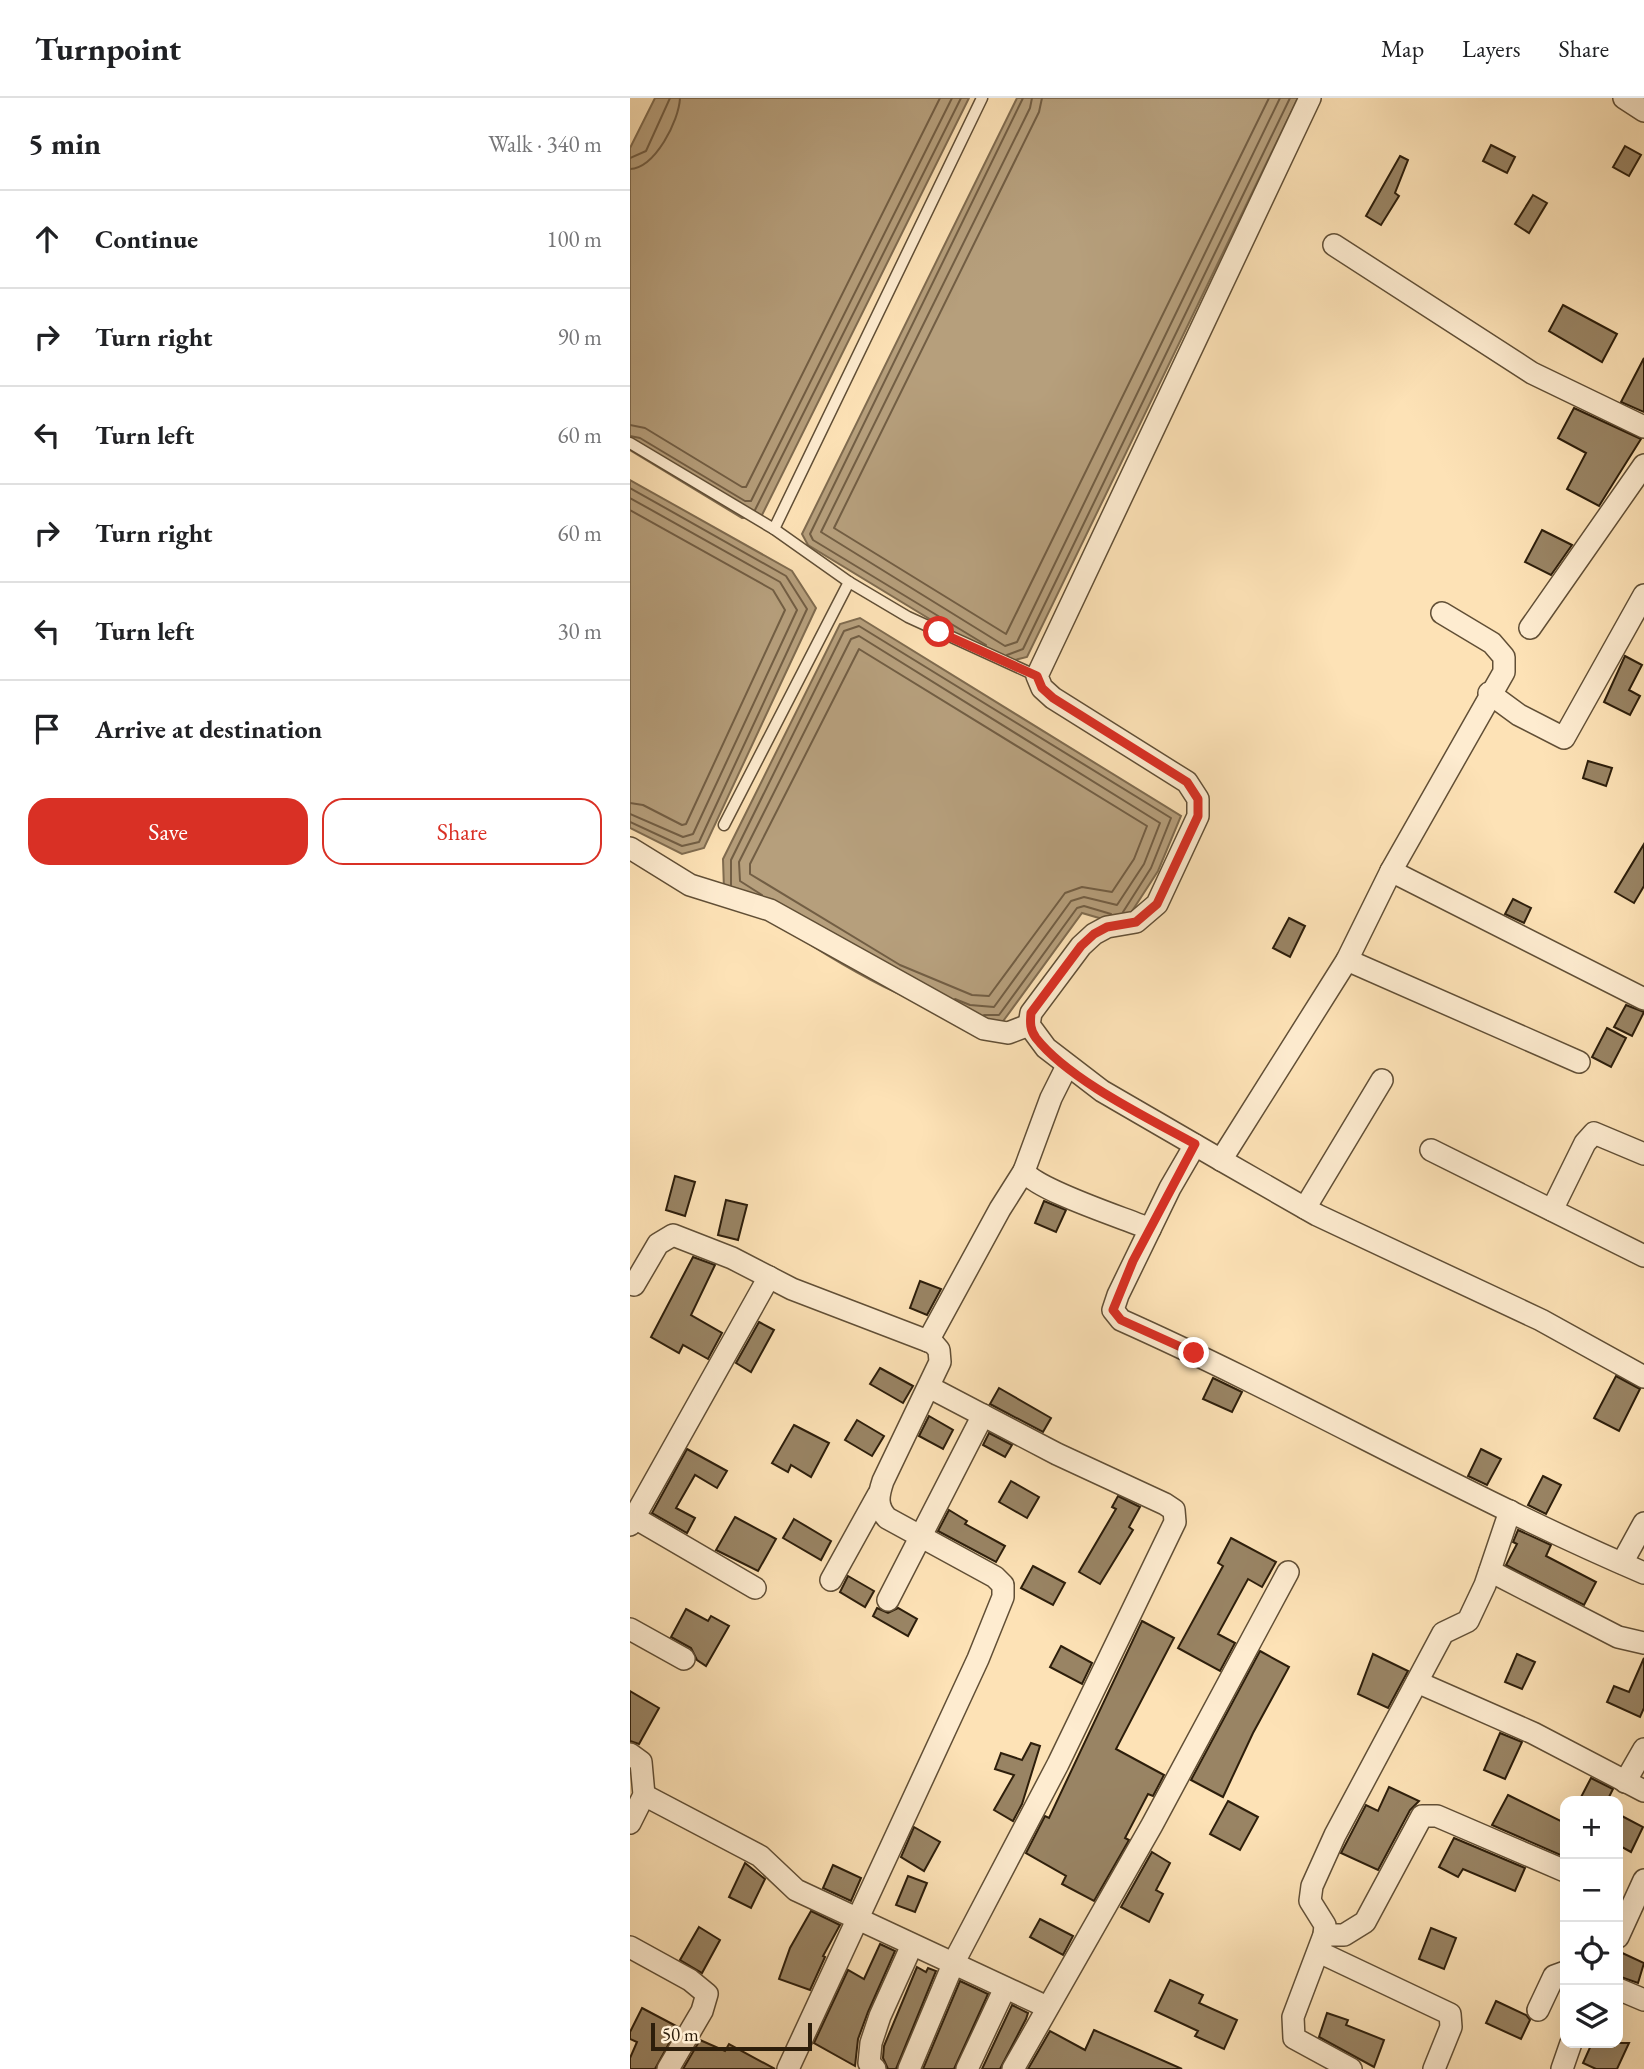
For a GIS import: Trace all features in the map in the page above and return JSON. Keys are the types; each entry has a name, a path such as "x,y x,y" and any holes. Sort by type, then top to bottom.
{"street":[{"path":"1310,98 1037,676 1042,688 1053,698 1187,782 1198,799 1198,816 1157,904 1136,922 1107,927 1081,946 1031,1013 1030,1026 1035,1037 1102,1091 1221,1160 1305,1208 1541,1320 1644,1377"},
{"path":"1624,98 1644,111"},
{"path":"1334,245 1532,373 1644,427"},
{"path":"1530,628 1644,465"},
{"path":"1489,693 1519,715 1564,738 1644,595"},
{"path":"1221,1160 1346,960 1391,871 1489,693 1504,672 1504,657 1492,643 1442,613"},
{"path":"630,848 690,885 769,910 984,1029 1008,1033 1030,1026"},
{"path":"1391,871 1644,999"},
{"path":"1346,960 1579,1062"},
{"path":"928,1341 1000,1209 1024,1171 1051,1098 1068,1066"},
{"path":"1305,1208 1382,1080"},
{"path":"1552,1210 1585,1143 1594,1133 1644,1154"},
{"path":"1195,1144 1150,1229 1113,1310 1121,1320 1252,1381 1510,1511 1644,1573"},
{"path":"1431,1150 1644,1256"},
{"path":"1024,1171 1030,1180 1047,1188 1150,1229"},
{"path":"634,1285 658,1244 673,1235 928,1341 939,1350 940,1362 929,1387 878,1495 831,1580"},
{"path":"755,1588 631,1519 769,1277"},
{"path":"909,2069 954,1962 1058,1764 1175,1522 1174,1510 1165,1504 1057,1454 929,1387"},
{"path":"888,1600 923,1537 983,1415"},
{"path":"788,2069 952,1717 1003,1597 1003,1585 995,1577 887,1518 880,1510 878,1495"},
{"path":"1351,2069 1294,2038 1293,2017 1322,1944 1325,1925 1310,1901 1312,1886 1335,1835 1443,1633 1468,1621 1490,1571 1510,1511"},
{"path":"1622,1563 1644,1523"},
{"path":"1490,1571 1618,1637 1644,1643"},
{"path":"1013,2069 1195,1746 1287,1572"},
{"path":"630,1629 684,1659"},
{"path":"1417,1682 1533,1733 1635,1786 1644,1749"},
{"path":"630,1754 641,1762 644,1795 630,1824"},
{"path":"644,1795 761,1856 796,1890 1047,2007"},
{"path":"1322,1944 1343,1936 1365,1922 1422,1816 1437,1816 1560,1869"},
{"path":"1622,1922 1632,1890"},
{"path":"1322,1944 1450,2014 1451,2027 1434,2069"},
{"path":"874,2069 869,2063 871,2043 912,1945"},
{"path":"630,1947 690,1980 707,1994 702,2011 668,2069"},
{"path":"1538,2010 1554,1976 1560,1974"},
{"path":"967,2069 1005,1988"},
{"path":"1623,1991 1644,2000"},
{"path":"1562,2069 1569,2048"}],"lane":[{"path":"774,529 982,98"},
{"path":"630,443 774,529 849,582 908,617 1037,676"},
{"path":"724,825 849,582"}],"water":[{"path":"655,98 969,98 761,517 742,518 630,450 630,148"},
{"path":"1017,98 1298,98 1027,657 1002,663 808,545 802,534"},
{"path":"630,480 792,571 816,608 704,848 682,854 630,828"},
{"path":"860,618 1181,816 1158,871 1123,925 1082,913 1001,1024 964,1017 892,991 822,952 724,890 723,859 840,624"}],"building":[{"path":"1491,145 1515,157 1507,173 1483,161"},
{"path":"1625,146 1641,155 1629,176 1613,167"},
{"path":"1400,156 1408,160 1395,193 1399,196 1381,225 1366,216"},
{"path":"1533,195 1547,203 1529,233 1515,224"},
{"path":"1563,305 1617,334 1602,362 1549,331"},
{"path":"1644,358 1644,412 1621,402"},
{"path":"1574,408 1641,439 1599,506 1567,489 1586,453 1558,438"},
{"path":"1542,530 1572,545 1551,575 1525,562"},
{"path":"1625,656 1642,665 1629,690 1640,696 1630,715 1604,702"},
{"path":"1588,761 1612,768 1606,786 1583,778"},
{"path":"1644,844 1644,886 1634,903 1615,892"},
{"path":"1513,899 1531,908 1524,923 1505,914"},
{"path":"1289,918 1305,926 1290,957 1273,948"},
{"path":"1626,1005 1644,1012 1632,1036 1614,1027"},
{"path":"1607,1028 1626,1038 1611,1067 1592,1057"},
{"path":"675,1176 695,1182 685,1216 666,1210"},
{"path":"726,1200 747,1205 738,1240 718,1235"},
{"path":"1044,1201 1066,1210 1056,1232 1035,1223"},
{"path":"693,1257 715,1265 691,1315 722,1333 708,1359 683,1345 679,1353 651,1337"},
{"path":"920,1281 941,1289 927,1315 910,1308"},
{"path":"759,1322 774,1330 751,1372 736,1363"},
{"path":"880,1368 913,1386 903,1403 870,1384"},
{"path":"1616,1376 1640,1389 1619,1431 1594,1418"},
{"path":"1213,1378 1242,1392 1232,1412 1203,1399"},
{"path":"999,1388 1051,1418 1043,1432 990,1404"},
{"path":"929,1416 953,1430 943,1449 919,1436"},
{"path":"857,1420 884,1436 872,1456 845,1440"},
{"path":"794,1425 829,1443 811,1477 791,1465 788,1472 772,1463"},
{"path":"989,1433 1012,1445 1005,1457 983,1445"},
{"path":"687,1449 727,1471 717,1488 695,1475 676,1508 695,1518 687,1533 652,1513"},
{"path":"1481,1449 1501,1459 1487,1485 1468,1476"},
{"path":"1543,1476 1561,1485 1546,1514 1528,1505"},
{"path":"1011,1481 1039,1497 1027,1518 999,1502"},
{"path":"1118,1496 1140,1507 1129,1527 1133,1530 1100,1584 1079,1572 1116,1509 1112,1507"},
{"path":"949,1510 967,1521 965,1524 1005,1546 996,1562 938,1531"},
{"path":"735,1517 776,1539 758,1571 716,1550"},
{"path":"794,1519 831,1541 821,1560 783,1538"},
{"path":"1518,1530 1551,1545 1546,1556 1596,1582 1584,1605 1506,1565 1517,1544 1513,1542"},
{"path":"1231,1538 1276,1562 1262,1587 1248,1579 1218,1634 1235,1643 1220,1671 1178,1648 1223,1566 1218,1563"},
{"path":"1033,1566 1065,1583 1053,1605 1021,1588"},
{"path":"848,1576 874,1591 865,1607 840,1592"},
{"path":"877,1608 888,1613 898,1608 917,1619 908,1636 873,1616"},
{"path":"686,1609 708,1621 711,1616 729,1626 706,1666 697,1660 691,1648 671,1637"},
{"path":"1142,1621 1174,1638 1116,1749 1164,1775 1153,1796 1148,1794 1125,1838 1129,1840 1094,1901 1062,1884 1066,1876 1026,1853 1045,1816 1049,1818"},
{"path":"1061,1646 1092,1663 1082,1684 1050,1667"},
{"path":"1260,1651 1289,1667 1253,1733 1223,1797 1191,1780"},
{"path":"1373,1654 1408,1671 1388,1708 1358,1694"},
{"path":"1517,1654 1535,1662 1522,1689 1505,1682"},
{"path":"1644,1658 1644,1708 1640,1717 1607,1702 1614,1686 1629,1692"},
{"path":"630,1691 659,1708 639,1744 630,1741"},
{"path":"1500,1733 1522,1742 1505,1779 1484,1770"},
{"path":"1031,1743 1040,1746 1022,1804 1013,1821 994,1810 1014,1775 995,1769 1001,1753 1022,1760"},
{"path":"1591,1778 1613,1789 1610,1796 1582,1796"},
{"path":"1389,1787 1419,1801 1410,1810 1378,1870 1341,1853 1366,1805 1378,1811"},
{"path":"1508,1795 1560,1821 1560,1855 1492,1825"},
{"path":"1228,1801 1258,1817 1240,1850 1210,1834"},
{"path":"1623,1817 1643,1827 1631,1852 1623,1848"},
{"path":"914,1827 940,1842 924,1871 901,1857"},
{"path":"1454,1838 1525,1868 1515,1891 1463,1869 1458,1877 1439,1867"},
{"path":"1152,1852 1170,1863 1156,1890 1163,1894 1149,1922 1121,1907"},
{"path":"745,1863 765,1879 751,1908 729,1897"},
{"path":"833,1865 861,1878 851,1901 823,1888"},
{"path":"908,1876 927,1883 915,1912 896,1905"},
{"path":"811,1911 840,1925 823,1956 825,1957 810,1990 779,1979 790,1948"},
{"path":"1040,1919 1073,1936 1063,1955 1030,1937"},
{"path":"699,1927 720,1940 702,1973 680,1960"},
{"path":"1431,1928 1456,1938 1444,1969 1419,1959"},
{"path":"880,1944 895,1951 858,2039 855,2066 814,2043 848,1970 864,1979"},
{"path":"1623,1953 1644,1963 1638,1983 1623,1978"},
{"path":"917,1967 926,1972 928,1968 936,1971 896,2069 888,2069 883,2058 884,2046"},
{"path":"1170,1980 1203,1995 1199,2003 1237,2020 1224,2049 1195,2036 1198,2031 1155,2011"},
{"path":"960,1981 988,1994 954,2069 923,2069"},
{"path":"1496,2001 1526,2015 1530,2020 1521,2039 1486,2023"},
{"path":"1012,2005 1028,2013 1026,2019 1000,2069 982,2069"},
{"path":"642,2008 678,2027 655,2069 630,2069 630,2058 637,2042 630,2039 630,2032"},
{"path":"1327,2013 1348,2020 1346,2025 1384,2040 1374,2067 1319,2037"},
{"path":"1094,2030 1182,2069 1028,2069 1050,2031 1085,2050"},
{"path":"700,2040 725,2051 729,2044 775,2069 683,2069"},
{"path":"1623,2043 1629,2043 1617,2069 1596,2069 1583,2063 1590,2048 1623,2048"}],"route":[{"path":"939,632 1037,676 1042,688 1053,698 1187,782 1198,799 1198,816 1157,904 1147,916 1136,922 1107,927 1081,946 1031,1013 1030,1026 1035,1037 1058,1059 1102,1091 1195,1144 1133,1261 1113,1310 1121,1320 1194,1353"}]}
